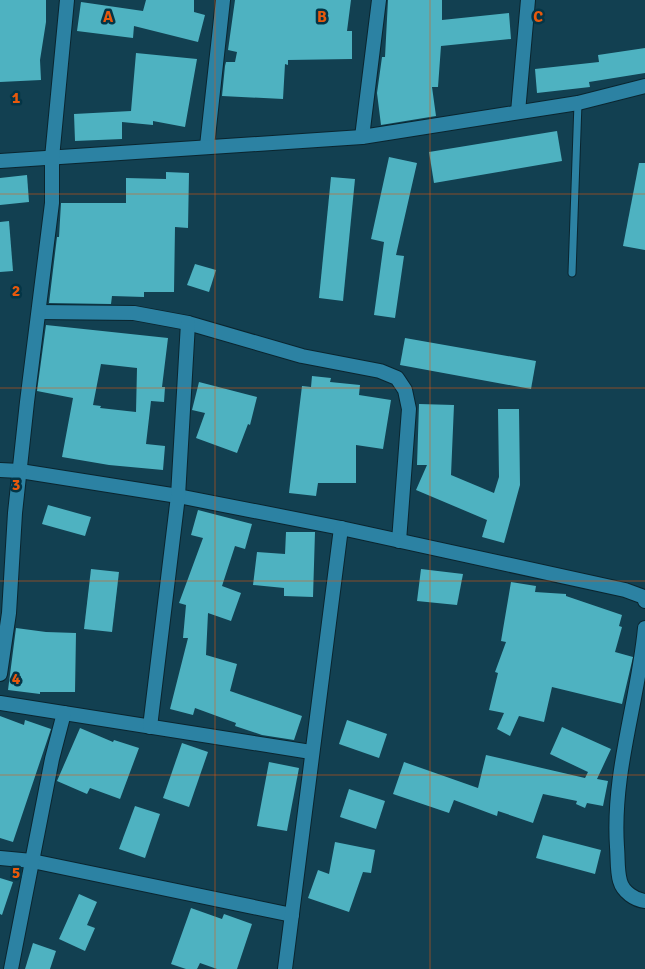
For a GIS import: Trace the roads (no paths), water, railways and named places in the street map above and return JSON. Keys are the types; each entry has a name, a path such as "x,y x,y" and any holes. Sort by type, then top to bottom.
{"street":[{"path":"0,674 9,613 20,471 52,203 52,158 67,0"},
{"path":"207,146 223,0"},
{"path":"362,137 379,0"},
{"path":"518,112 528,0"},
{"path":"0,162 207,146 362,137 578,103 645,86"},
{"path":"39,312 134,313 188,323 302,356 380,371 397,378 405,390 409,409 399,540"},
{"path":"150,726 178,496 188,323"},
{"path":"0,470 20,471 178,496 341,528 625,590 645,598"},
{"path":"285,969 311,752 341,528"},
{"path":"645,628 642,654 623,748 615,817 620,883 635,900 645,901"},
{"path":"0,703 311,752"},
{"path":"11,969 64,713"},
{"path":"0,858 32,861 292,915"}],"lane":[{"path":"572,273 578,103"}]}
